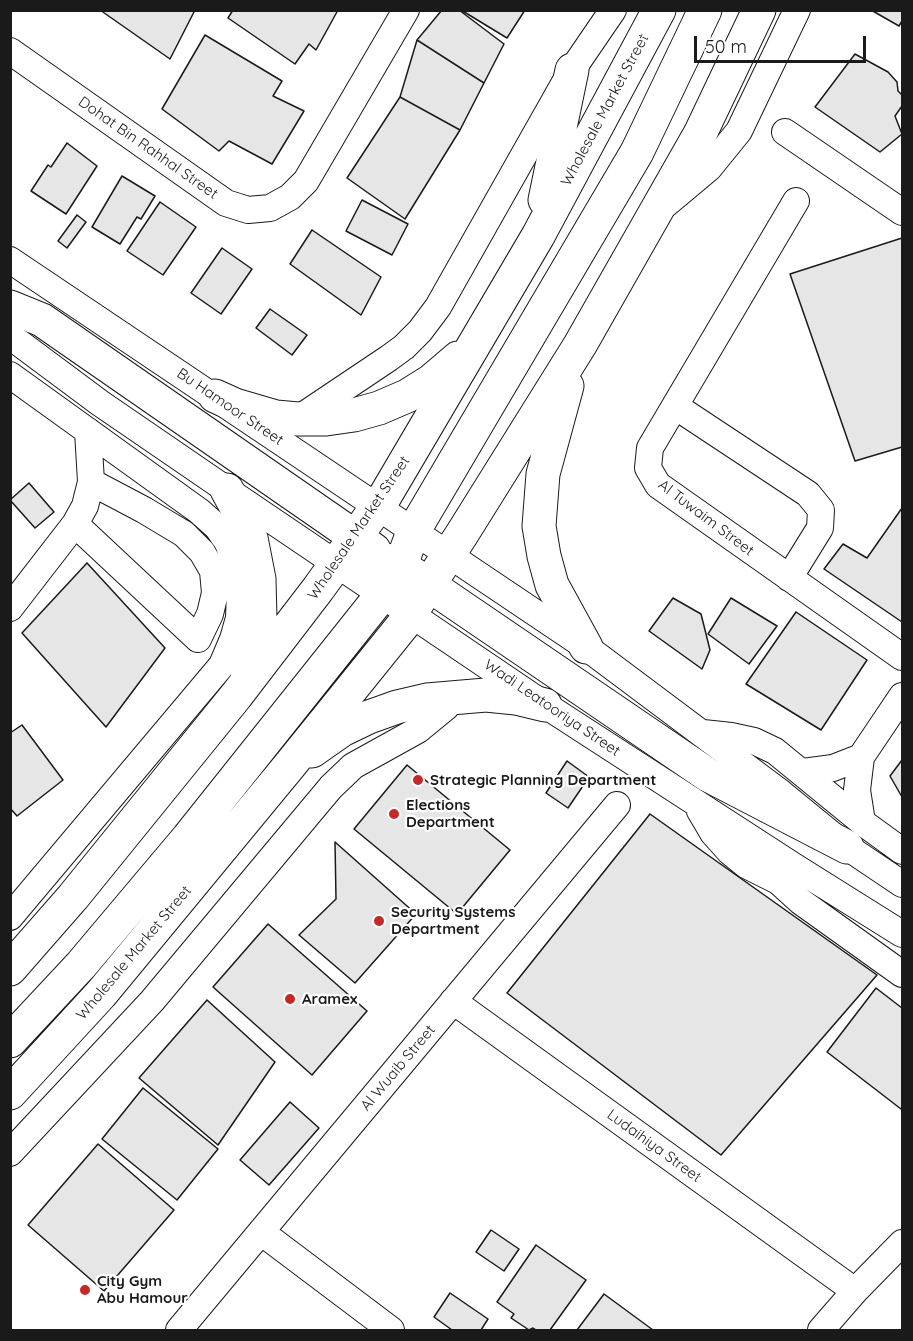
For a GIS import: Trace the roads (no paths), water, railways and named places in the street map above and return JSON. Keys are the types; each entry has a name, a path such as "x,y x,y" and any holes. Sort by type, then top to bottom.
{"main road":[{"name":"Wholesale Market Street","path":"10,969 73,897 236,696 377,507 538,236 659,10"},
{"path":"10,1041 81,965 188,838 381,593 413,532 637,152 705,10"},
{"name":"Wholesale Market Street","path":"10,1093 102,994 403,625 580,345 700,134 759,10"},
{"path":"538,236 572,70"},
{"path":"10,307 42,320 355,538 429,584 708,775 854,834"},
{"path":"215,396 255,412 298,419 326,419 354,415 379,408 407,396 431,381 453,364 484,330"},
{"path":"580,345 547,453 541,488 539,526 552,585 586,647"},
{"path":"226,490 251,538 261,592 256,645 248,671 236,696"},
{"path":"377,507 389,520 400,538 395,589 398,597 410,612"},
{"path":"336,564 345,557 360,553 398,564 427,567 449,555"},
{"path":"290,765 342,730 397,707 427,700 486,695 516,698 545,705"}],"street":[{"name":"Dohat Bin Rahhal Street","path":"10,51 226,203 248,210 270,208 291,197 306,181 405,10"},
{"path":"298,419 397,353 420,331 438,307 572,70 613,10"},
{"name":"Wholesale Market Street","path":"654,214 709,168 739,131 797,10"},
{"path":"785,132 903,212"},
{"name":"Al Tuwaim Street","path":"796,201 650,448 648,468 658,485 903,657"},
{"name":"Bu Hamoor Street","path":"10,260 449,555"},
{"path":"10,336 100,403 226,490 410,612"},
{"path":"10,375 199,511 217,527 228,543 236,565 240,590 239,618 222,665 10,917"},
{"path":"675,406 808,494 821,510 820,528 789,578"},
{"path":"10,608 75,524 85,506 91,482 88,431"},
{"path":"91,482 106,468 126,459"},
{"path":"75,524 198,639 210,614 214,593 213,571 202,552 184,534 91,482"},
{"path":"449,555 586,647 782,793 854,834 903,851"},
{"name":"Wadi Leatooriya Street","path":"410,612 545,705 695,803 903,934"},
{"path":"854,834 861,757 903,696"},
{"path":"10,1153 152,1001 331,787 353,766 418,730 436,717 452,697"},
{"path":"703,733 754,741 775,750 803,772 854,834 903,884"},
{"path":"803,772 833,768 861,757"},
{"name":"Wadi Leatooriya Street","path":"695,803 713,833 730,852 746,865 778,881 800,901 903,974"},
{"name":"Al Wuaib Street","path":"179,1330 617,805"},
{"name":"Ludaihiya Street","path":"453,1001 855,1291"},
{"path":"261,1232 391,1330"},
{"path":"821,1330 855,1291 903,1244"}],"place":[{"name":"Strategic Planning Department","path":"418,780"},
{"name":"Elections Department","path":"394,814"},
{"name":"Security Systems Department","path":"379,921"},
{"name":"Aramex","path":"290,999"},
{"name":"City Gym Abu Hamour","path":"85,1290"}]}
